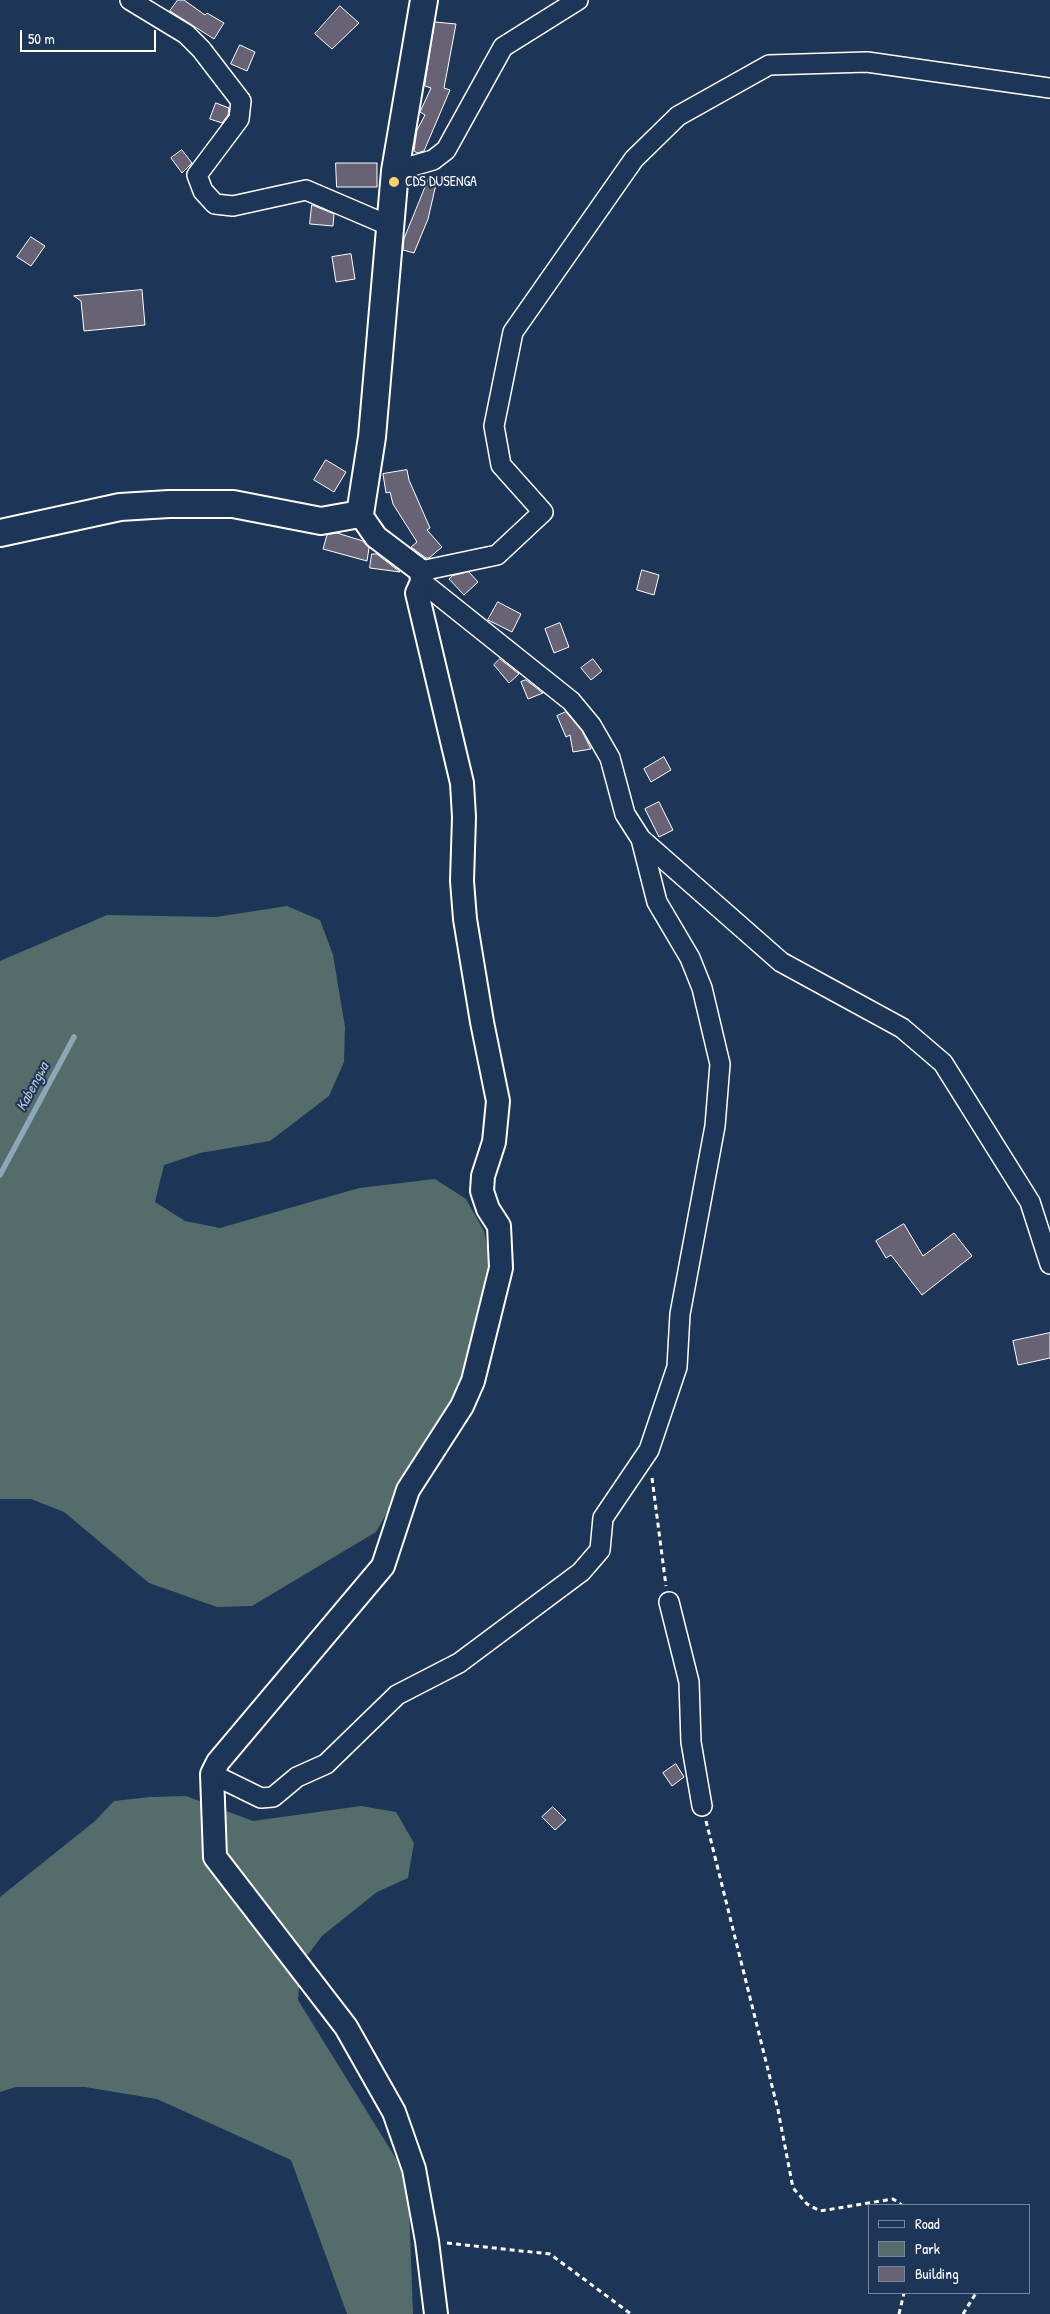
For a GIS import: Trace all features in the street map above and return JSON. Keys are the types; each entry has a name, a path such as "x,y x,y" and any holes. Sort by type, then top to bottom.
{"main road":[{"path":"0,533 120,507 233,504 321,521 360,514 372,437 395,171 424,0"}],"street":[{"path":"130,0 186,34 201,49 241,101 239,119 197,175 203,191 215,204 233,206 306,190 390,226"},
{"path":"395,171 433,160 446,150 503,47 578,0"},
{"path":"422,577 497,554 543,512 501,465 494,426 513,332 634,159 678,116 769,65 867,62 1050,88"},
{"path":"360,514 376,537 571,701 591,725 610,758 624,814 641,839 781,962 902,1028 943,1063 1030,1202 1050,1264"},
{"path":"422,577 417,593 462,783 464,817 462,880 465,919 482,1022 498,1101 494,1142 483,1176 482,1191 488,1209 499,1226 501,1268 473,1381 462,1406 408,1490 382,1566 218,1762 212,1774 214,1857 346,2027 394,2112 414,2169 427,2241 436,2314"},
{"path":"212,1774 261,1798 273,1797 297,1777 326,1764 397,1695 459,1663 581,1572 600,1550 603,1518 649,1450 677,1367 680,1314 715,1126 720,1064 702,988 690,958 657,902 641,839"},
{"path":"669,1602 689,1682 691,1742 702,1806"}],"path":[{"path":"649,1450 669,1602"},
{"path":"702,1806 778,2110 793,2188 807,2204 820,2211 893,2199 900,2204"},
{"path":"427,2241 550,2254 631,2314"},
{"path":"899,2314 904,2294"},
{"path":"963,2314 975,2294"}],"green space":[{"path":"287,906 320,920 333,955 345,1027 344,1062 329,1096 270,1141 200,1153 164,1165 155,1202 185,1221 220,1228 359,1188 435,1179 466,1199 484,1231 491,1267 460,1386 376,1532 252,1606 217,1607 149,1583 64,1512 31,1499 0,1499 0,961 107,915 216,917"},
{"path":"186,1796 253,1821 361,1806 396,1812 414,1843 408,1878 377,1892 322,1936 301,1964 298,2000 408,2178 413,2314 347,2314 291,2160 157,2099 85,2087 16,2087 0,2092 0,1897 95,1821 114,1801"}],"building":[{"path":"178,0 184,0 205,15 207,13 224,23 214,39 170,11"},
{"path":"340,6 359,23 332,49 315,34"},
{"path":"435,22 456,24 444,88 450,90 424,151 417,153 414,151 417,130 425,115 420,112 431,88 425,86"},
{"path":"240,45 255,52 247,71 231,64"},
{"path":"216,103 229,108 228,115 222,123 210,119"},
{"path":"182,150 192,163 182,173 171,158"},
{"path":"336,163 377,163 377,187 337,187"},
{"path":"429,178 437,180 428,219 414,253 403,250 404,239"},
{"path":"312,205 334,214 333,226 310,224"},
{"path":"31,237 45,246 31,266 17,257"},
{"path":"351,254 355,279 336,282 332,257"},
{"path":"142,290 145,325 84,331 81,301 74,296"},
{"path":"326,460 346,472 334,492 314,480"},
{"path":"407,470 409,480 430,528 427,530 442,547 429,558 426,558 411,547 417,542 393,504 390,492 386,493 383,474"},
{"path":"337,533 363,541 369,548 367,561 323,549 327,535"},
{"path":"372,554 377,554 400,572 370,568"},
{"path":"642,570 659,575 654,595 637,590"},
{"path":"469,572 478,582 464,595 449,579 452,576"},
{"path":"498,602 521,614 512,632 488,620"},
{"path":"560,623 569,647 554,653 545,629"},
{"path":"500,659 519,674 509,683 494,665"},
{"path":"593,659 602,671 591,680 581,668"},
{"path":"526,680 543,693 528,699 521,682"},
{"path":"566,712 582,731 591,749 573,752 570,735 566,737 557,716"},
{"path":"664,757 671,770 651,782 644,769"},
{"path":"659,802 673,830 659,837 645,809"},
{"path":"904,1224 923,1256 954,1233 972,1256 922,1295 891,1255 886,1258 876,1241"},
{"path":"1050,1333 1050,1358 1018,1365 1013,1341"},
{"path":"676,1764 684,1777 672,1786 663,1773"},
{"path":"553,1807 566,1820 555,1830 542,1817"}],"waterway":[{"name":"Kabengwa","path":"0,1175 74,1037"}],"place":[{"name":"CDS DUSENGA","path":"394,182"}]}
